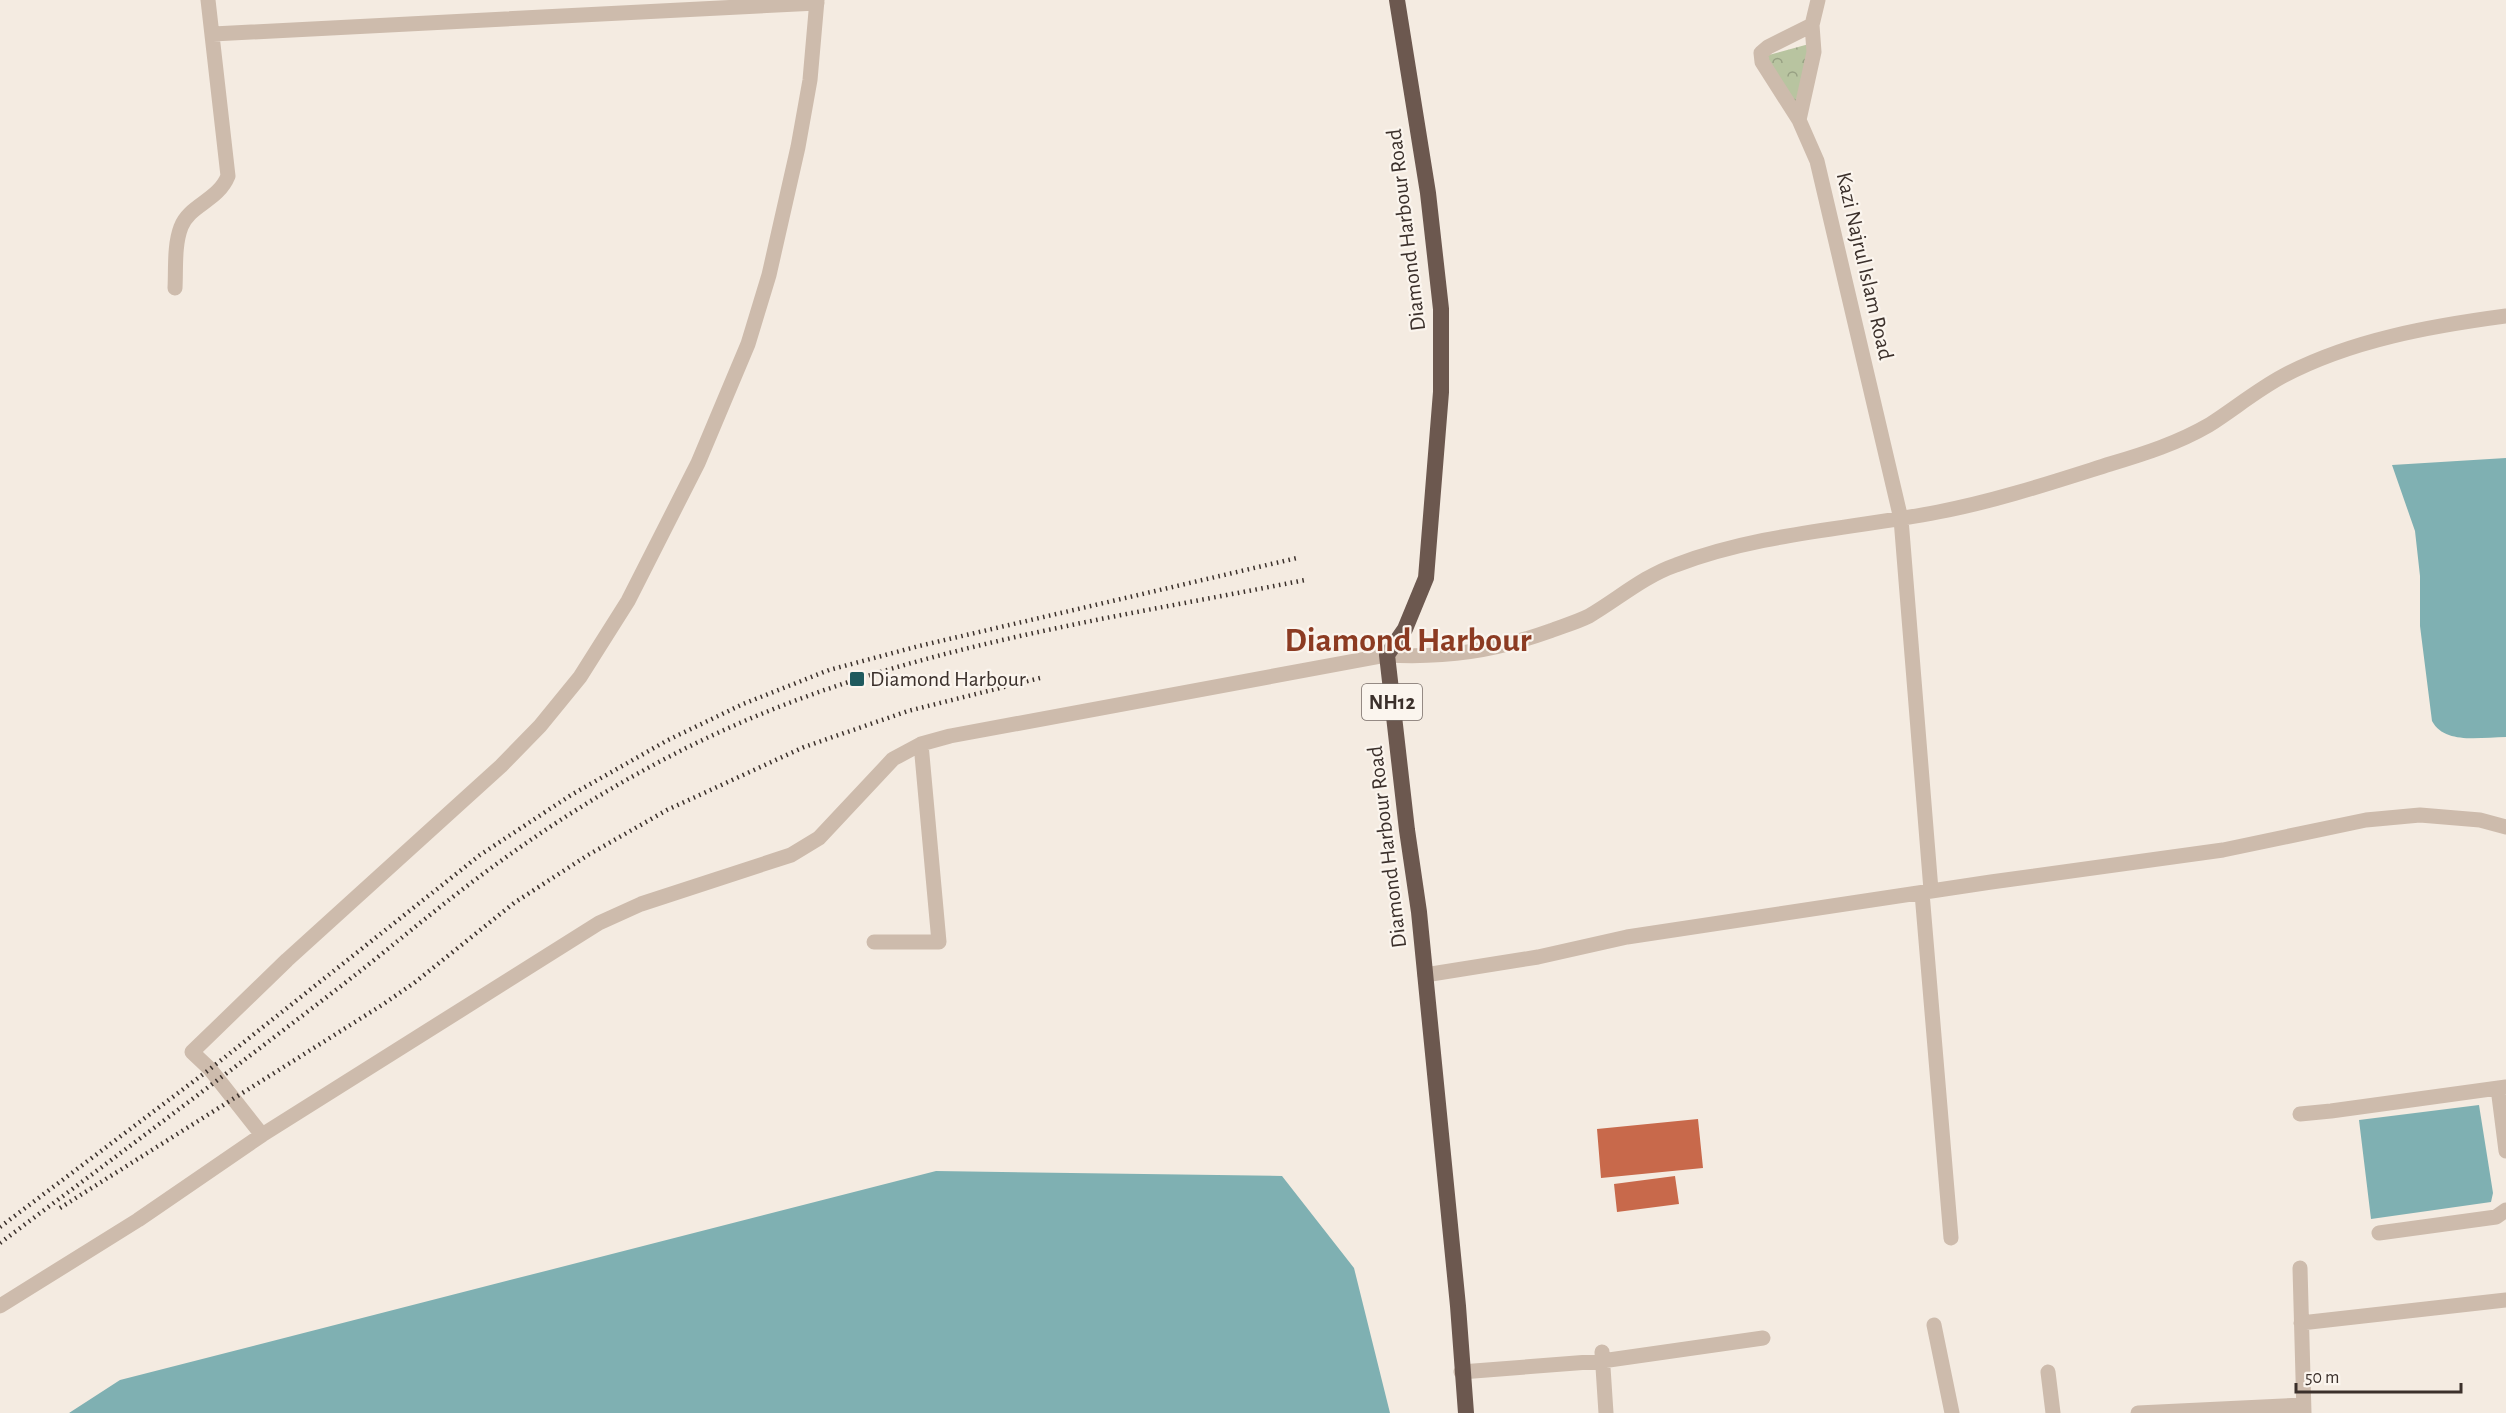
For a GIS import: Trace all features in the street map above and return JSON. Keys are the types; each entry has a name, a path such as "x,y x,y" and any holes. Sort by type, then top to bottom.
{"highway":[{"name":"Diamond Harbour Road","path":"1397,0 1428,193 1441,309 1441,392 1426,578 1405,629 1387,655 1425,975 1458,1306 1461,1372 1466,1413"}],"street":[{"path":"175,288 181,226 190,213 223,188 228,176 208,0"},
{"path":"1798,120 1814,52 1812,25 1818,0"},
{"path":"213,34 817,1 810,80 798,147 768,275 748,344 698,463 628,601 580,677 532,734 501,766 287,960 192,1052 210,1070 262,1134"},
{"name":"Kazi Najrul Islam Road","path":"1812,25 1768,47 1761,53 1762,62 1798,120 1817,161 1901,519 1951,1238"},
{"path":"0,1306 138,1220 262,1134 599,922 641,904 791,855 819,838 893,759 921,744 950,736 1387,655 1448,656 1486,651 1587,617 1636,585 1674,565 1713,553 1771,540 1901,519 2003,496 2170,445 2209,424 2285,375 2330,355 2411,332 2506,316"},
{"path":"874,942 939,942 921,744"},
{"path":"1425,975 1538,957 1627,937 2223,850 2366,820 2420,815 2480,820 2506,827"},
{"path":"2300,1114 2331,1112 2502,1088 2506,1150"},
{"path":"2379,1233 2496,1216 2506,1210"},
{"path":"2138,1413 2303,1409 2300,1268"},
{"path":"2301,1323 2506,1300"},
{"path":"1934,1325 1952,1413"},
{"path":"1461,1372 1763,1338"},
{"path":"1602,1356 1606,1413"},
{"path":"2048,1372 2053,1413"}],"green space":[{"path":"1809,44 1800,110 1765,56"}],"water":[{"path":"2506,458 2506,737 2455,737 2438,729 2432,721 2420,626 2420,576 2415,531 2392,465"},
{"path":"2479,1105 2493,1193 2491,1202 2371,1219 2359,1120"},
{"path":"936,1171 1282,1176 1354,1268 1390,1413 69,1413 120,1380"}],"building":[{"path":"1698,1119 1703,1168 1601,1178 1597,1129"},
{"path":"1675,1176 1679,1204 1617,1212 1614,1184"}],"railway":[{"path":"0,1227 210,1069 480,855 571,795 668,740 743,704 829,670 919,646 1297,558"},
{"path":"0,1243 299,1019 490,869 592,800 676,753 801,698 942,655 1014,637 1305,580"},
{"path":"60,1208 382,1005 414,983 514,903 588,855 667,810 804,747 908,711 1044,677"}],"place":[{"name":"Diamond Harbour","path":"857,679"}],"district":[{"name":"Diamond Harbour","path":"1408,641"}]}
